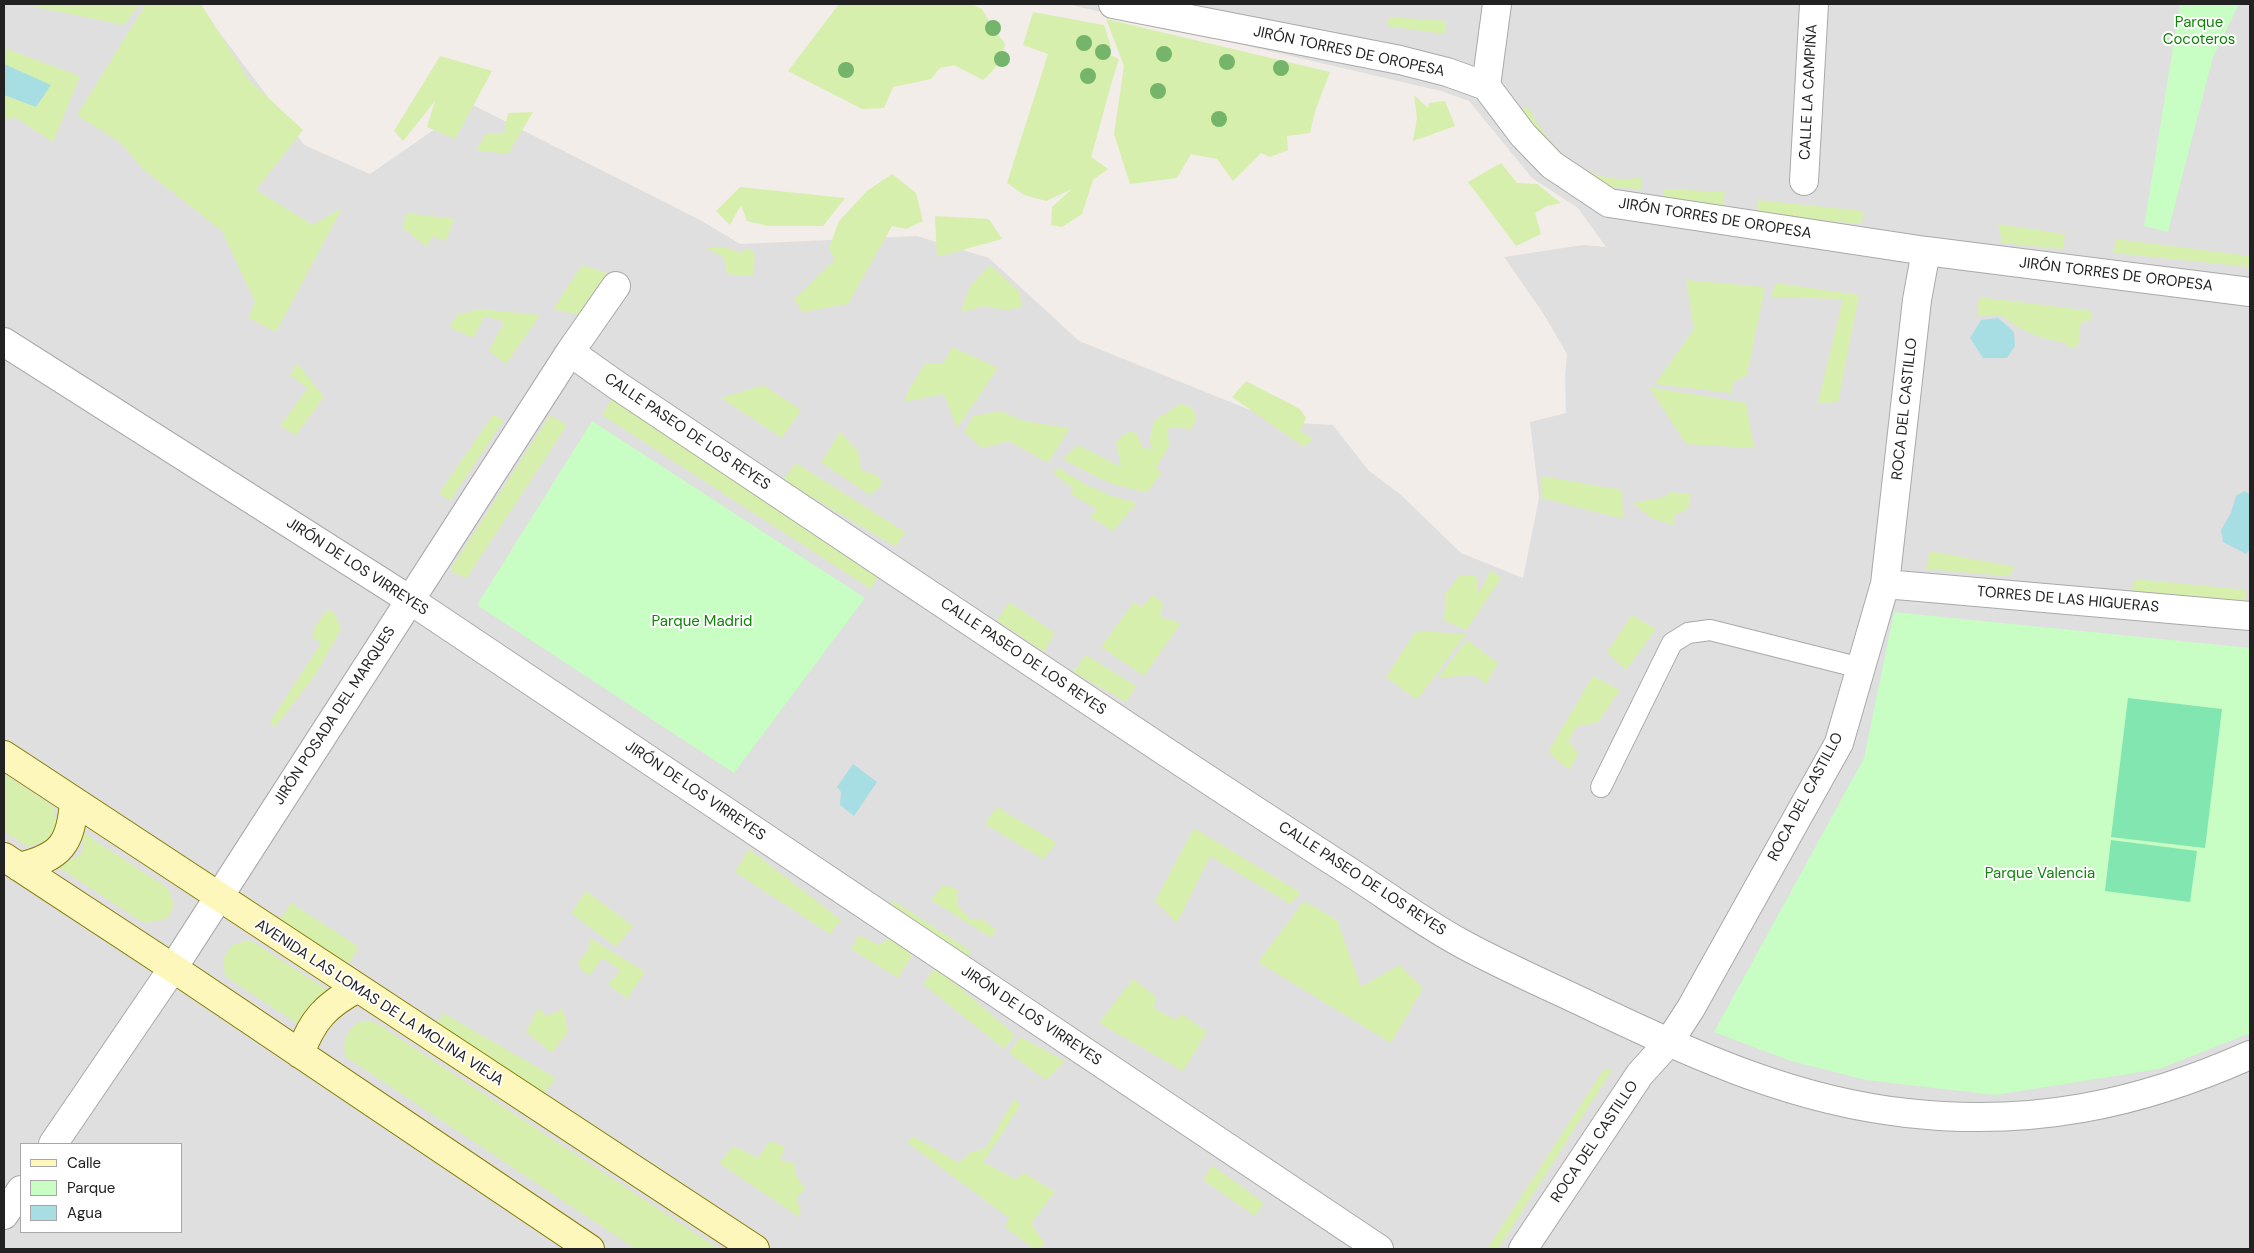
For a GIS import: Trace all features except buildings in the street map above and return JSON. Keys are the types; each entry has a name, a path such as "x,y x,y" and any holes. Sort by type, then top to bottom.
{"street":[{"name":"JIRÓN TORRES DE OROPESA","path":"1113,4 1400,60 1447,72 1486,86 1523,135 1552,165 1609,203 1926,251 2250,292"},
{"path":"1486,86 1497,4"},
{"name":"CALLE LA CAMPIÑA","path":"1804,181 1814,4"},
{"name":"ROCA DEL CASTILLO","path":"1523,1249 1640,1074 1669,1042 1691,1008 1839,743 1885,584 1917,300 1926,251"},
{"name":"JIRÓN POSADA DEL MARQUES","path":"53,1143 173,968 570,352 616,286"},
{"name":"JIRÓN DE LOS VIRREYES","path":"4,342 410,600 1379,1249"},
{"name":"CALLE PASEO DE LOS REYES","path":"570,352 623,390 1214,784 1459,942 1706,1060 1796,1091 1854,1105 1896,1112 1956,1117 2005,1117 2053,1113 2101,1105 2148,1094 2194,1079 2250,1055"},
{"name":"TORRES DE LAS HIGUERAS","path":"1885,584 2250,616"},
{"name":"AVENIDA LAS LOMAS DE LA MOLINA VIEJA","path":"4,755 755,1249"},
{"path":"11,862 42,862 62,847 73,825 74,801"},
{"path":"11,862 173,968 590,1249"},
{"path":"300,1054 308,1032 321,1014 338,998 358,988"},
{"path":"4,1215 20,1191"}],"lane":[{"path":"1601,787 1672,643 1688,633 1710,630 1861,668"}],"shaded area":[{"path":"4,4 198,4 304,145 370,174 471,104 702,221 740,244 917,236 989,258 1079,341 1280,422 1333,425 1368,470 1400,494 1461,553 1523,578 1539,498 1530,422 1566,413 1565,378 1567,354 1543,313 1504,257 1583,245 1606,247 1578,208 1532,178 1469,101 1441,91 1067,4 2250,4 2250,1249 4,1249"}],"green space":[{"path":"21,4 140,4 124,25"},
{"path":"146,4 201,4 249,80 303,130 256,190 313,225 342,208 276,332 248,318 255,302 222,231 143,169 121,143 77,115"},
{"path":"839,4 972,4 982,9 1005,44 1004,50 997,64 983,80 954,65 940,68 931,79 893,87 884,108 862,109 788,71"},
{"name":"Parque Cocoteros","path":"2180,4 2239,4 2213,57 2168,232 2144,226"},
{"path":"1033,12 1104,25 1111,47 1103,52 1119,59 1091,157 1108,169 1093,180 1082,214 1062,227 1051,225 1052,207 1072,189 1046,201 1024,195 1007,183 1048,54 1023,45"},
{"path":"1389,17 1446,21 1445,34 1387,26"},
{"path":"1106,19 1330,72 1315,111 1310,133 1287,136 1288,150 1270,157 1261,153 1233,181 1217,159 1191,154 1177,178 1130,184 1114,134 1124,66"},
{"path":"4,48 80,76 53,142 16,118 4,119"},
{"path":"440,56 492,71 455,139 427,127 435,101 403,141 394,131"},
{"path":"1414,95 1428,108 1429,103 1445,101 1455,126 1413,141 1417,118"},
{"path":"1528,107 1551,142 1572,161 1596,174 1610,178 1641,178 1641,189 1598,186 1560,163 1515,112"},
{"path":"533,112 508,154 476,150 486,134 504,134 508,113"},
{"path":"1501,163 1517,183 1537,184 1561,203 1547,206 1535,213 1541,234 1516,246 1468,182"},
{"path":"892,174 916,193 923,221 906,229 892,226 848,304 802,312 794,299 835,260 829,248 839,221 867,191"},
{"path":"740,187 845,198 823,226 768,226 747,221 741,205 730,225 716,211"},
{"path":"1664,189 1725,192 1722,208 1662,200"},
{"path":"1758,200 1863,211 1862,224 1758,214"},
{"path":"406,213 455,219 445,241 432,236 427,247 403,228"},
{"path":"935,216 989,219 1002,239 937,257"},
{"path":"1998,224 2065,234 2063,249 2002,243"},
{"path":"2116,239 2250,256 2250,267 2113,253"},
{"path":"704,247 728,248 741,253 745,248 755,253 753,276 727,274 724,257"},
{"path":"582,265 610,274 585,316 553,309"},
{"path":"990,265 1019,291 1022,307 1007,310 986,306 961,312 969,288"},
{"path":"1686,280 1765,287 1747,375 1733,382 1731,393 1655,384 1694,329"},
{"path":"1776,283 1859,295 1838,402 1818,403 1843,299 1771,297"},
{"path":"1979,297 2091,311 2091,320 2081,322 2078,346 2068,348 2067,343 2032,334 2001,315 1977,316"},
{"path":"479,309 540,315 506,364 489,351 504,322 485,316 473,338 449,327 457,315"},
{"path":"952,347 998,368 957,428 944,394 904,402 907,393 925,363 943,364"},
{"path":"297,363 324,397 296,435 280,426 308,388 290,375"},
{"path":"1246,381 1300,409 1306,418 1300,431 1313,439 1304,447 1232,397"},
{"path":"763,385 801,410 782,438 721,398"},
{"path":"1649,387 1746,403 1754,448 1686,444"},
{"path":"614,395 881,572 871,589 602,415"},
{"path":"1180,404 1192,407 1196,417 1192,429 1169,427 1167,435 1170,444 1156,468 1162,473 1147,492 1113,484 1063,459 1078,445 1121,467 1116,441 1130,431 1137,434 1143,448 1154,449 1149,441 1154,421"},
{"path":"1000,411 1024,421 1070,428 1048,463 1009,441 982,448 964,432 973,416"},
{"path":"493,415 504,420 450,501 439,493"},
{"path":"550,415 567,425 466,579 450,570"},
{"name":"Parque Madrid","path":"592,421 865,598 734,773 477,605"},
{"path":"840,432 858,451 861,470 878,476 883,484 870,495 821,462"},
{"path":"796,463 905,532 896,547 783,480"},
{"path":"1058,468 1085,484 1109,495 1137,503 1113,531 1090,517 1097,509 1071,494 1073,488 1053,473"},
{"path":"1541,476 1622,490 1623,519 1542,498"},
{"path":"1669,492 1691,494 1688,509 1673,516 1675,525 1651,518 1633,503 1666,497"},
{"path":"1930,551 2015,567 2009,576 1926,569"},
{"path":"1491,570 1501,578 1466,630 1444,620 1446,593 1459,576 1476,576 1479,594"},
{"path":"2135,579 2246,590 2245,602 2131,590"},
{"path":"1153,595 1163,604 1160,617 1181,623 1144,676 1101,647 1134,602 1142,607"},
{"path":"1009,602 1055,633 1044,652 997,620"},
{"path":"328,609 335,614 341,629 316,674 275,727 270,722 321,643 312,637 315,626"},
{"name":"Parque Valencia","path":"1894,612 2250,648 2250,1033 2159,1069 1995,1095 1866,1080 1791,1061 1714,1032 1864,758"},
{"path":"1632,615 1656,629 1626,670 1607,652"},
{"path":"1416,631 1466,634 1417,700 1386,677"},
{"path":"1467,640 1498,663 1486,684 1475,675 1438,678"},
{"path":"1086,655 1136,686 1126,702 1073,672"},
{"path":"1593,676 1620,690 1598,722 1576,727 1569,741 1578,754 1569,770 1548,752"},
{"path":"2128,698 2222,709 2205,848 2111,837"},
{"path":"4,774 54,807 56,828 45,841 28,847 4,831"},
{"path":"997,807 1057,843 1043,859 985,824"},
{"path":"1194,828 1301,893 1290,904 1210,856 1177,923 1155,901"},
{"path":"82,832 169,889 174,906 167,919 144,923 58,867 80,855 84,846"},
{"path":"2111,840 2197,851 2190,902 2105,891"},
{"path":"749,849 841,920 830,934 735,872"},
{"path":"943,885 957,889 958,906 972,920 983,920 997,930 990,937 931,900"},
{"path":"586,891 633,926 616,947 571,913"},
{"path":"894,901 972,952 964,961 885,914"},
{"path":"1304,901 1337,920 1361,987 1399,965 1423,988 1391,1043 1258,962"},
{"path":"291,903 359,947 348,965 278,922"},
{"path":"859,935 879,945 890,938 913,954 898,978 851,949"},
{"path":"590,938 645,972 627,999 608,984 620,971 603,958 590,975 583,972 578,963 589,948"},
{"path":"250,940 335,995 307,1030 225,976 223,959 232,945"},
{"path":"936,967 1015,1035 1004,1049 923,984"},
{"path":"1133,979 1156,997 1154,1008 1175,1020 1182,1014 1207,1032 1183,1071 1099,1023"},
{"path":"538,1008 547,1016 563,1009 568,1032 552,1053 526,1032"},
{"path":"443,1013 556,1078 543,1095 438,1023"},
{"path":"360,1021 373,1021 719,1249 636,1249 346,1057 346,1036 351,1028"},
{"path":"1020,1037 1065,1061 1046,1080 1009,1053"},
{"path":"1604,1069 1612,1070 1498,1249 1487,1249"},
{"path":"1015,1098 1020,1106 983,1162 1017,1180 1023,1172 1055,1192 1031,1223 1045,1244 1039,1249 1034,1249 1005,1227 1009,1218 908,1143 913,1136 959,1163 971,1152 985,1149"},
{"path":"770,1141 785,1147 780,1160 796,1164 796,1175 805,1189 796,1199 801,1210 799,1217 719,1163 733,1146 758,1158"},
{"path":"1212,1165 1264,1203 1255,1216 1203,1180"}],"water":[{"path":"4,64 51,85 36,107 4,95"},
{"path":"1998,318 2014,332 2015,346 2007,358 1983,358 1970,338 1981,320"},
{"path":"2244,491 2250,494 2250,549 2246,554 2223,542 2221,530 2231,513 2236,496"},
{"path":"853,764 877,782 854,816 840,805 841,792 837,787"}]}
